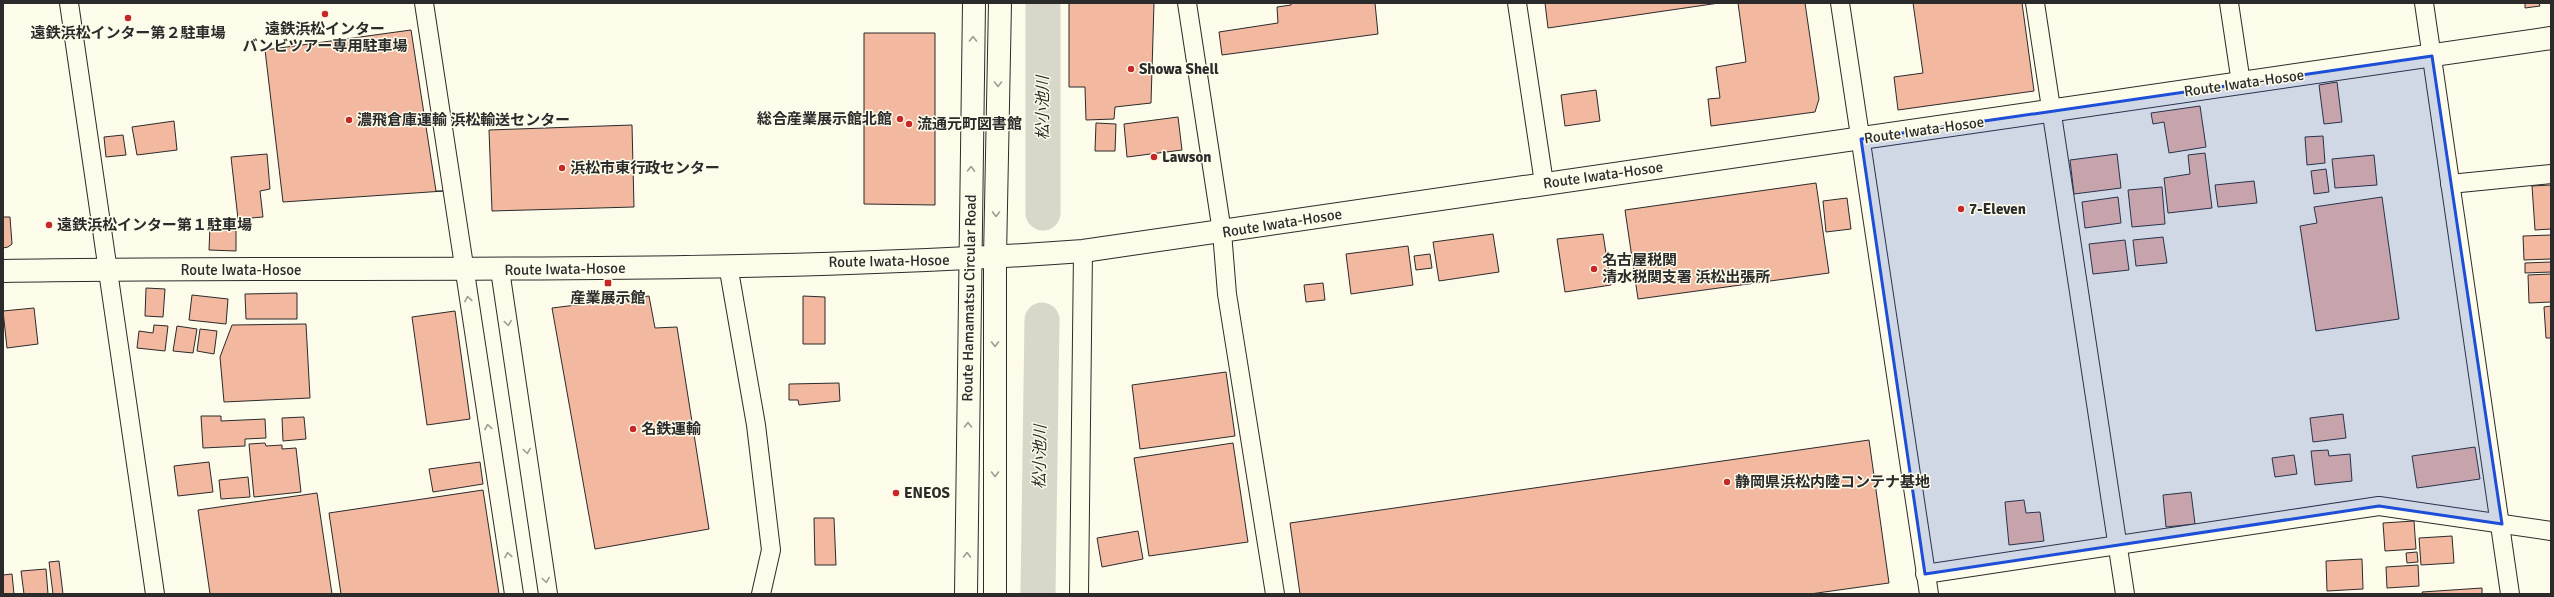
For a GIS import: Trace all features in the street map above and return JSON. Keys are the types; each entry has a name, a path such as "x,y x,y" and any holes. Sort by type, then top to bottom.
{"main road":[{"name":"Route Hamamatsu Circular Road","path":"966,594 969,259 974,3"},
{"name":"Route Hamamatsu Circular Road","path":"995,594 995,257 1000,3"},
{"name":"Route Iwata-Hosoe","path":"3,271 110,269 500,270 969,259 1083,251 1222,232 1544,183 2051,112 2551,38"}],"street":[{"path":"69,3 110,269 155,594"},
{"path":"424,3 514,594"},
{"path":"1187,3 1222,232 1230,309 1275,594"},
{"path":"1517,3 1544,183"},
{"path":"1840,3 1929,594"},
{"path":"2035,3 2125,594"},
{"path":"2229,3 2241,83"},
{"path":"2424,3 2502,524 2510,594"},
{"path":"2450,184 2551,174"},
{"path":"1078,594 1083,251"},
{"path":"728,265 756,425 771,550 761,594"},
{"path":"500,270 548,594"},
{"path":"1925,574 2379,506 2551,531"}],"highlighted area":[{"path":"2432,56 2502,524 2379,506 1925,574 1861,139"}],"building":[{"path":"1069,3 1154,3 1151,103 1115,107 1114,119 1086,120 1085,87 1069,87"},
{"path":"1291,3 1375,3 1378,34 1222,55 1219,32 1278,23 1277,7 1291,5"},
{"path":"1545,3 1719,3 1548,28"},
{"path":"1738,3 1805,3 1819,99 1815,112 1711,126 1708,99 1720,98 1716,67 1746,62"},
{"path":"1913,3 2022,3 2034,91 1898,110 1894,77 1923,73"},
{"path":"2525,3 2539,3 2540,6 2525,8"},
{"name":"濃飛倉庫運輸 浜松輸送センター","path":"411,30 436,191 444,191 283,202 265,50"},
{"name":"総合産業展示館北館","path":"864,33 935,33 935,205 864,204"},
{"path":"2337,82 2342,122 2324,124 2319,85"},
{"path":"1596,90 1600,121 1565,126 1561,95"},
{"path":"2200,106 2206,147 2169,153 2164,122 2153,124 2151,113"},
{"path":"1178,117 1182,150 1127,157 1124,124"},
{"path":"174,121 177,150 137,155 132,127"},
{"path":"1096,123 1116,124 1115,151 1095,151"},
{"name":"浜松市東行政センター","path":"632,125 634,207 492,211 489,130"},
{"path":"123,135 126,155 106,157 104,137"},
{"path":"2323,136 2325,163 2307,165 2305,137"},
{"path":"2205,153 2212,208 2168,213 2164,178 2190,174 2188,155"},
{"path":"267,154 270,189 260,191 263,217 238,219 231,157"},
{"path":"2117,154 2121,188 2074,194 2070,160"},
{"path":"2374,155 2377,185 2335,188 2332,159"},
{"path":"2326,169 2329,192 2314,194 2311,171"},
{"path":"2254,181 2257,203 2218,207 2215,185"},
{"path":"1816,183 1829,273 1638,299 1625,210"},
{"path":"2551,185 2551,229 2535,230 2532,186"},
{"path":"2162,187 2165,224 2132,227 2128,190"},
{"path":"2118,197 2121,223 2085,228 2082,202"},
{"path":"2382,197 2399,319 2316,331 2300,226 2317,223 2314,207"},
{"path":"1847,198 1851,229 1826,232 1823,201"},
{"path":"3,217 10,217 12,244 3,248"},
{"path":"210,226 236,227 236,251 209,250"},
{"path":"1493,234 1499,272 1439,281 1433,242"},
{"path":"1603,234 1611,285 1565,292 1557,239"},
{"path":"2551,235 2551,259 2524,260 2523,236"},
{"path":"2163,237 2167,263 2136,266 2133,240"},
{"path":"2125,240 2129,270 2093,274 2089,244"},
{"path":"1408,246 1413,285 1351,294 1346,254"},
{"path":"1430,254 1432,268 1416,270 1414,256"},
{"path":"2551,262 2551,272 2525,273 2525,263"},
{"path":"2551,274 2551,302 2529,303 2528,275"},
{"path":"1323,283 1325,300 1306,302 1304,285"},
{"path":"146,288 165,289 163,317 145,316"},
{"path":"297,293 297,319 246,319 245,294"},
{"path":"192,295 228,299 226,324 189,320"},
{"name":"名鉄運輸","path":"649,296 655,328 677,327 709,529 595,549 552,308"},
{"path":"803,296 825,297 825,344 803,344"},
{"path":"2551,306 2551,338 2546,338 2544,307"},
{"path":"34,308 38,344 7,348 3,311"},
{"path":"455,311 470,419 427,425 412,317"},
{"path":"306,324 310,398 224,402 220,357 232,325"},
{"path":"154,325 168,326 165,351 137,348 139,331 153,333"},
{"path":"177,326 197,329 193,353 173,351"},
{"path":"200,329 217,331 214,354 197,351"},
{"path":"1226,372 1235,436 1140,449 1132,385"},
{"path":"839,383 840,401 799,405 798,400 789,400 789,384"},
{"path":"2343,414 2346,438 2313,442 2310,418"},
{"path":"201,416 221,416 221,421 265,419 266,438 245,439 245,446 203,448"},
{"path":"304,417 306,439 283,441 282,418"},
{"name":"静岡県浜松内陸コンテナ基地","path":"1869,440 1889,583 1810,594 1300,594 1290,523"},
{"path":"265,443 266,446 282,445 282,449 296,448 301,492 254,497 249,444"},
{"path":"1233,443 1248,542 1149,556 1134,458"},
{"path":"2475,447 2480,479 2417,488 2412,456"},
{"path":"2328,450 2329,456 2350,454 2352,481 2315,485 2311,451"},
{"path":"2294,455 2297,474 2275,477 2272,458"},
{"path":"209,462 213,492 178,496 174,466"},
{"path":"480,462 483,484 433,492 429,469"},
{"path":"248,477 250,497 221,499 219,480"},
{"path":"483,490 499,594 341,594 329,513"},
{"path":"2191,492 2195,524 2166,527 2163,495"},
{"path":"317,493 332,594 210,594 198,510"},
{"path":"2024,500 2026,513 2040,512 2044,541 2009,545 2005,502"},
{"path":"814,518 834,518 836,565 815,565"},
{"path":"2414,521 2416,549 2385,551 2383,523"},
{"path":"1138,531 1143,559 1102,567 1097,538"},
{"path":"2452,536 2454,563 2421,565 2419,538"},
{"path":"2417,552 2418,562 2407,563 2406,553"},
{"path":"2362,559 2363,589 2327,591 2326,561"},
{"path":"59,561 63,594 53,594 49,562"},
{"path":"2418,565 2419,586 2387,588 2386,567"},
{"path":"46,569 48,594 24,594 21,571"},
{"path":"12,574 14,594 3,594 3,575"},
{"path":"2482,588 2482,594 2423,594 2422,592"}],"waterway":[{"name":"松小池川","path":"1043,3 1043,213"},
{"name":"松小池川","path":"1038,594 1042,320"}],"place":[{"name":"遠鉄浜松インター バンビツアー専用駐車場","path":"325,14"},
{"name":"遠鉄浜松インター第２駐車場","path":"128,18"},
{"name":"Showa Shell","path":"1131,69"},
{"name":"総合産業展示館北館","path":"900,119"},
{"name":"濃飛倉庫運輸 浜松輸送センター","path":"349,120"},
{"name":"流通元町図書館","path":"909,124"},
{"name":"Lawson","path":"1154,157"},
{"name":"浜松市東行政センター","path":"562,168"},
{"name":"7-Eleven","path":"1961,209"},
{"name":"遠鉄浜松インター第１駐車場","path":"49,225"},
{"name":"名古屋税関 清水税関支署 浜松出張所","path":"1594,269"},
{"name":"産業展示館","path":"608,283"},
{"name":"名鉄運輸","path":"633,429"},
{"name":"静岡県浜松内陸コンテナ基地","path":"1727,482"},
{"name":"ENEOS","path":"896,493"}]}
